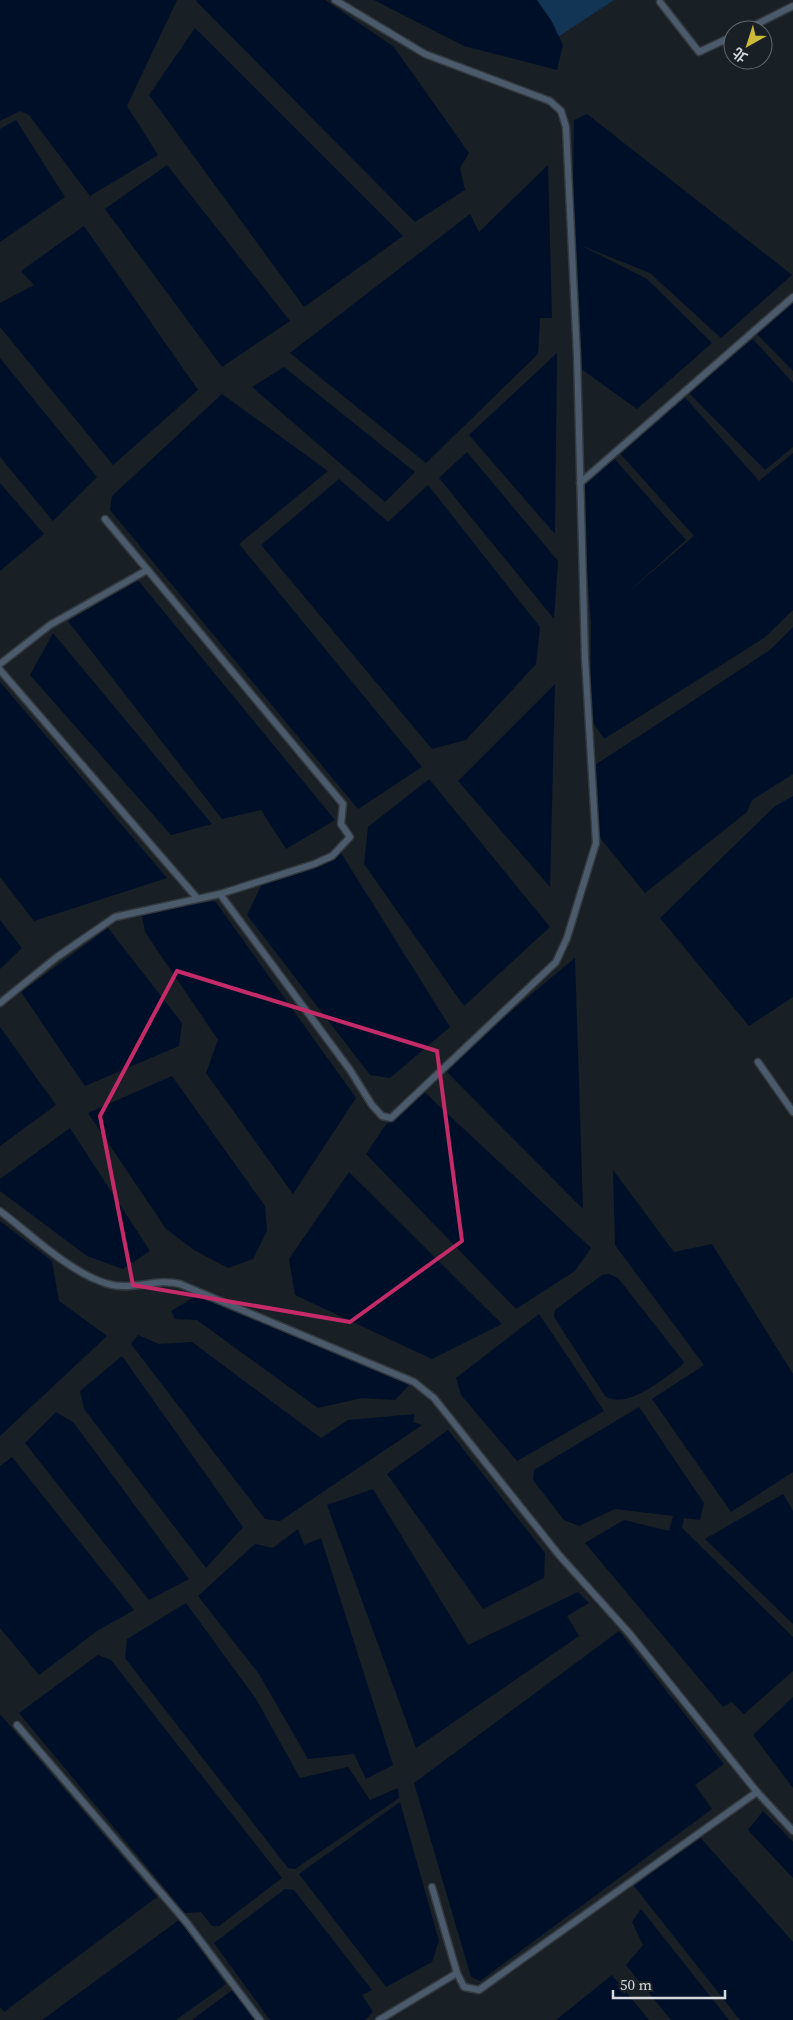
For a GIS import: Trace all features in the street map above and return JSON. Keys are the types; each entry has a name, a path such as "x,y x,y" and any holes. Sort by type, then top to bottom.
{"lane":[{"path":"220,894 350,1070 372,1105 382,1116 391,1118 556,962 567,938 596,843 585,658 566,127 561,112 550,101 425,54 335,0"},
{"path":"660,2 699,52 723,41"},
{"path":"765,20 793,6"},
{"path":"580,482 793,297"},
{"path":"0,1003 57,957 115,918 220,894 314,864 332,856 350,837 341,824 343,804 105,519"},
{"path":"0,664 50,625 147,570"},
{"path":"0,670 197,898"},
{"path":"758,1062 793,1112"},
{"path":"0,1211 88,1275 112,1285 130,1286 167,1280 180,1284 414,1382 434,1398 559,1555 629,1632 758,1792 793,1831"},
{"path":"17,1725 187,1923 260,2020"},
{"path":"432,1887 457,1973 464,1987 479,1990 758,1792"},
{"path":"379,2020 457,1973"}],"highlighted area":[{"path":"177,971 437,1051 462,1241 350,1322 133,1285 100,1116"}],"shaded area":[{"path":"0,0 177,0 127,106 158,155 90,196 29,115 20,111 0,121"},
{"path":"325,0 394,47 469,153 460,168 465,190 415,222 196,1"},
{"path":"374,0 537,0 551,20 563,45 557,70 464,46"},
{"path":"533,0 614,0 558,37"},
{"path":"195,28 403,236 304,307 149,95"},
{"path":"587,114 792,275 721,338 650,273 580,245 647,279 712,343 637,409 577,366 572,241 574,120"},
{"path":"16,120 65,197 0,242 0,129"},
{"path":"167,165 290,321 222,367 105,209"},
{"path":"548,165 552,318 540,318 538,354 426,463 290,353 470,214 479,232"},
{"path":"84,226 198,390 113,465 0,327 0,303 34,285 21,271"},
{"path":"793,300 793,371 754,331"},
{"path":"753,339 793,383 793,447 765,470 686,390"},
{"path":"557,353 555,534 469,435"},
{"path":"0,358 97,477 53,521 0,457"},
{"path":"284,367 415,472 385,502 252,387"},
{"path":"222,394 328,471 239,544 422,767 358,809 110,510 112,496"},
{"path":"682,394 759,481 793,453 793,610 764,638 604,739 590,718 591,623 580,483 611,455 686,540 625,595 694,536 617,450"},
{"path":"467,452 558,561 554,619 439,478"},
{"path":"339,479 388,522 428,485 540,627 536,664 466,740 432,749 261,545"},
{"path":"0,483 44,534 0,571"},
{"path":"137,579 335,820 286,849 261,810 222,819 68,621"},
{"path":"793,627 793,774 752,800 747,812 645,893 596,833 592,767 770,650"},
{"path":"53,633 212,824 171,835 30,675"},
{"path":"0,682 167,878 34,921 0,877"},
{"path":"555,684 550,887 458,781"},
{"path":"429,779 550,927 464,1006 364,864 368,827"},
{"path":"793,796 793,997 749,1026 660,918 774,807"},
{"path":"341,853 450,1027 390,1078 370,1075 247,915 264,880"},
{"path":"215,901 356,1098 293,1194 206,1073 218,1040 145,932 141,911"},
{"path":"0,920 22,948 0,969"},
{"path":"108,928 182,1023 179,1046 85,1086 21,992"},
{"path":"575,958 583,1209 443,1068"},
{"path":"0,1027 56,1105 0,1146"},
{"path":"172,1076 265,1206 267,1231 253,1259 228,1268 194,1250 166,1229 88,1113"},
{"path":"420,1088 591,1248 575,1271 516,1309 366,1154 384,1127"},
{"path":"70,1128 150,1251 123,1269 87,1256 0,1191 0,1179"},
{"path":"613,1170 674,1252 712,1244 793,1374 793,1472 731,1512 652,1399 704,1365 615,1245"},
{"path":"349,1172 502,1324 432,1359 295,1295 289,1259"},
{"path":"0,1221 52,1261 59,1301 107,1336 0,1436"},
{"path":"609,1274 618,1278 684,1362 654,1386 644,1392 623,1399 605,1396 554,1317 555,1310 602,1275"},
{"path":"198,1295 410,1384 395,1400 362,1398 318,1408 197,1320 175,1319 171,1311"},
{"path":"539,1314 604,1411 517,1461 461,1395 456,1378"},
{"path":"138,1335 159,1344 192,1342 321,1438 348,1420 415,1414 413,1422 422,1425 280,1521 265,1519 131,1344"},
{"path":"122,1356 243,1527 206,1568 84,1409 80,1391"},
{"path":"639,1407 704,1503 700,1520 684,1518 682,1528 793,1637 793,1671 744,1714 732,1702 723,1707 585,1543 624,1520 669,1531 673,1516 615,1509 579,1526 564,1520 533,1480 534,1470"},
{"path":"56,1412 74,1423 189,1579 149,1600 25,1443"},
{"path":"448,1430 545,1553 544,1578 483,1609 387,1474"},
{"path":"12,1457 134,1610 97,1631 39,1675 0,1628 0,1466"},
{"path":"373,1489 468,1645 578,1592 589,1603 567,1616 579,1636 416,1748 327,1505"},
{"path":"783,1494 793,1511 793,1624 705,1539"},
{"path":"298,1529 304,1545 321,1538 393,1765 366,1779 354,1754 308,1759 259,1674 198,1596 255,1544 273,1548"},
{"path":"186,1603 256,1699 300,1778 348,1767 370,1800 398,1788 399,1798 295,1869 288,1868 125,1658 127,1639"},
{"path":"619,1631 724,1764 695,1785 712,1809 480,1981 471,1977 414,1783"},
{"path":"98,1655 111,1660 282,1878 219,1926 212,1926 201,1912 185,1913 19,1713"},
{"path":"793,1697 793,1788 753,1735"},
{"path":"0,1714 157,1897 4,2012 0,2007"},
{"path":"400,1802 439,1941 432,1962 386,1987 299,1874"},
{"path":"763,1811 793,1842 793,1878 748,1830"},
{"path":"699,1836 793,1942 793,2020 740,2020 634,1886"},
{"path":"285,1889 294,1890 372,1990 362,1995 373,2012 365,2020 270,2020 214,1943"},
{"path":"641,1909 729,2020 671,2020 626,1965 643,1945 632,1922"},
{"path":"179,1920 226,1984 176,2020 42,2020"},
{"path":"612,1975 649,2020 556,2020"},
{"path":"235,1988 257,2020 192,2020"}]}
